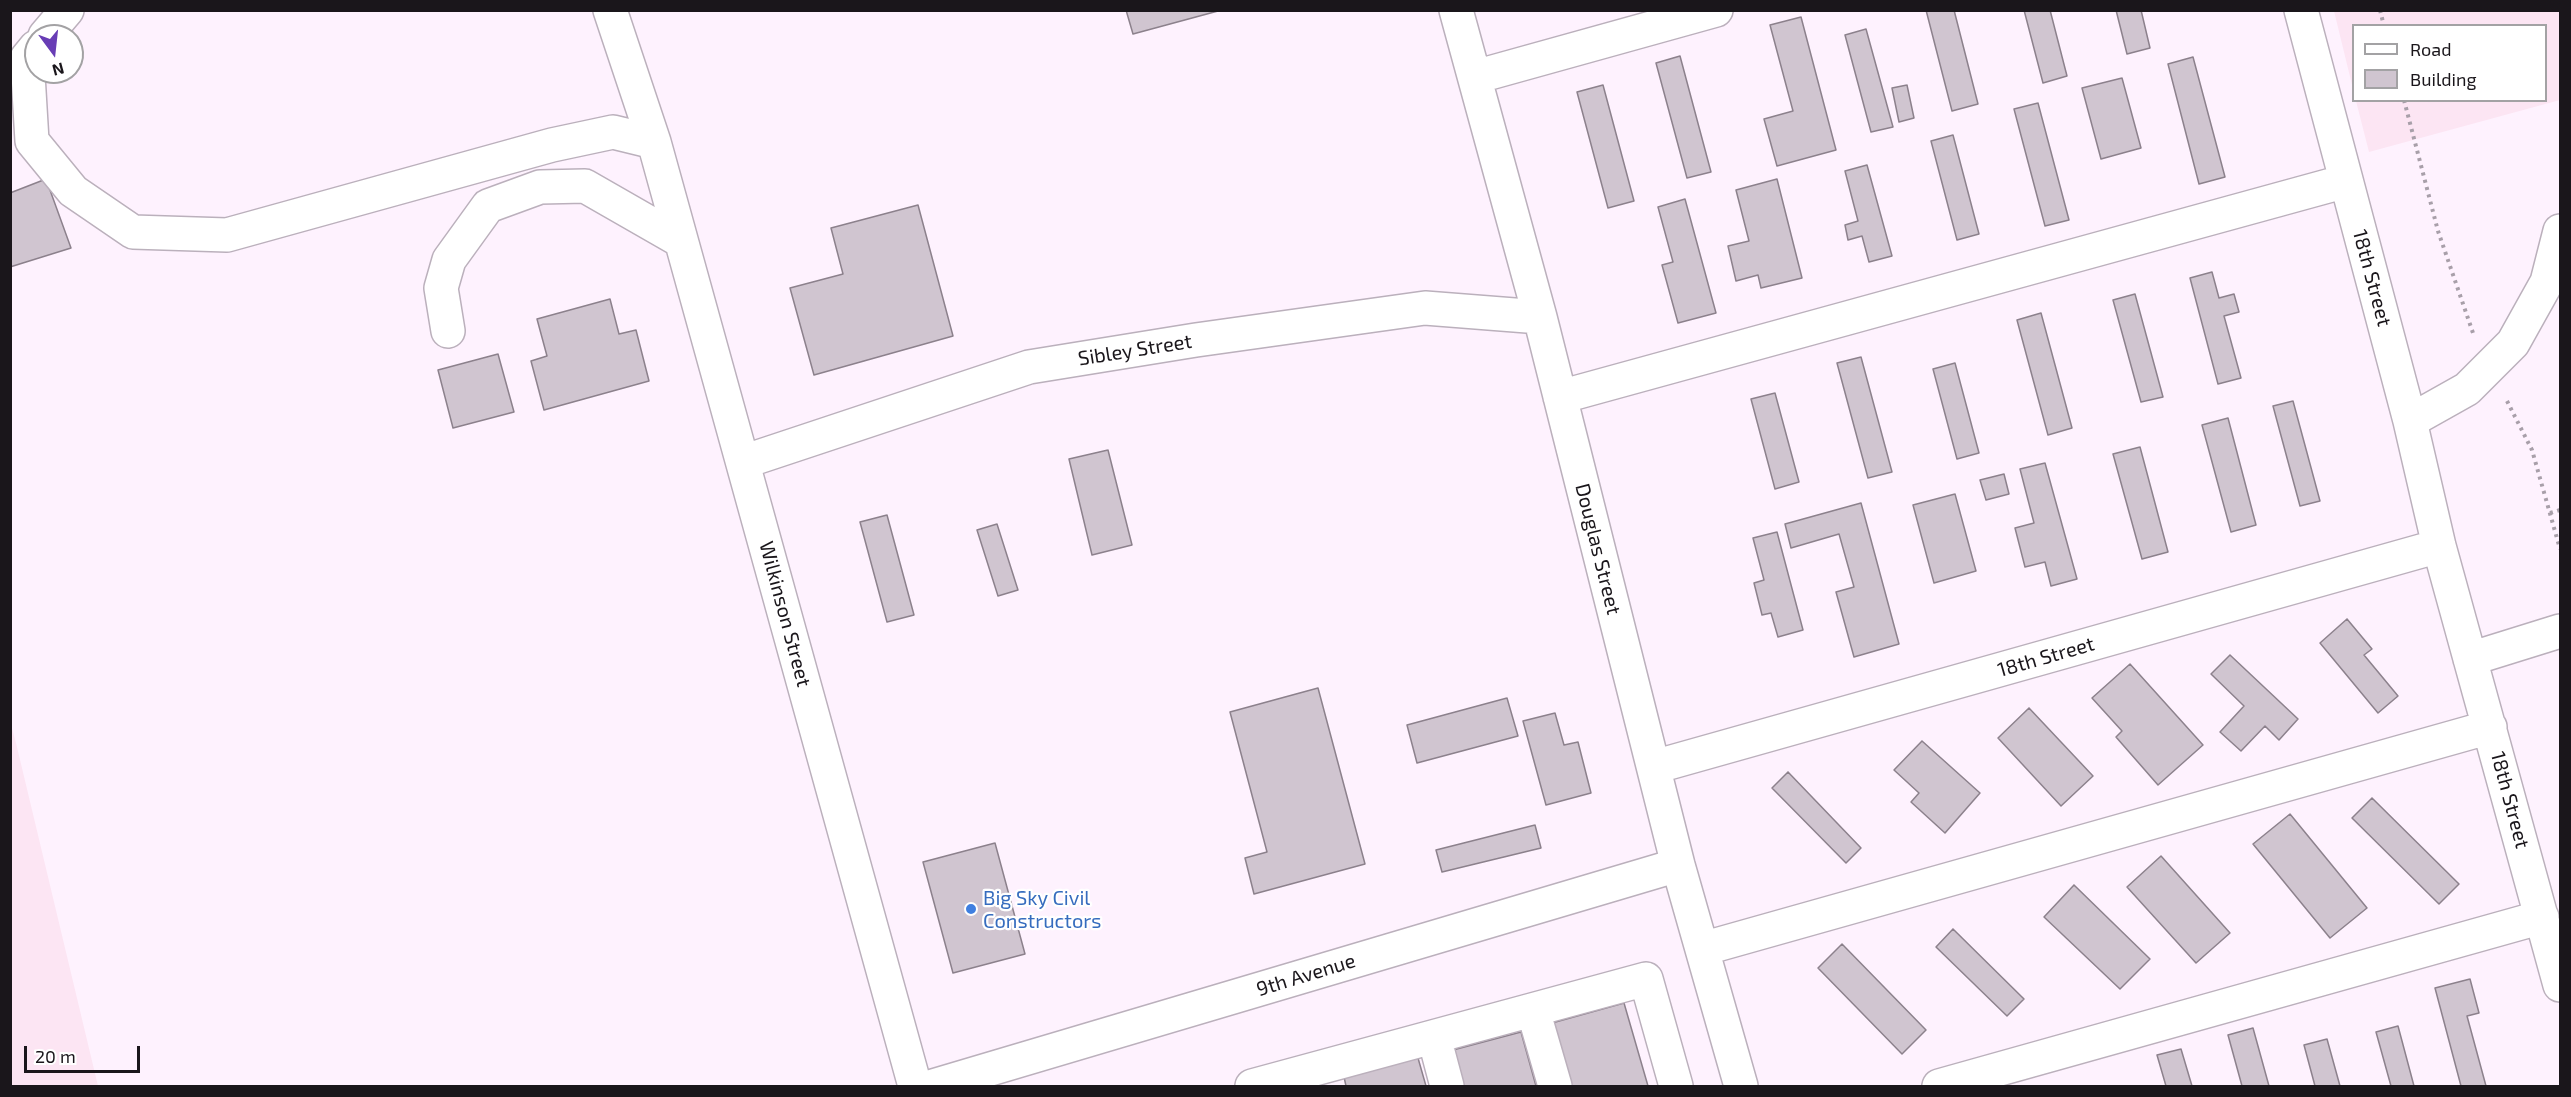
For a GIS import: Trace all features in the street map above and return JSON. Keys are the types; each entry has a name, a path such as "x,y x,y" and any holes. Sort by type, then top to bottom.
{"street":[{"path":"55,24 67,10"},
{"name":"Wilkinson Street","path":"610,10 654,142 915,1086"},
{"name":"Douglas Street","path":"1456,10 1540,317 1678,865 1741,1086"},
{"path":"1475,77 1716,10"},
{"name":"18th Street","path":"2301,10 2410,421 2439,546 2560,985"},
{"path":"29,84 32,141 73,192 133,232 227,235 497,160 613,132 654,142"},
{"path":"1560,397 2346,181"},
{"path":"448,331 441,288 449,260 488,206 540,187 585,186 681,242"},
{"path":"2410,421 2468,389 2513,343 2547,282 2560,231"},
{"name":"Sibley Street","path":"743,462 1029,367 1188,341 1425,308 1540,317"},
{"name":"18th Street","path":"1654,767 2439,546"},
{"path":"2470,659 2560,631"},
{"path":"1702,949 2490,727"},
{"name":"9th Avenue","path":"933,1086 1678,865"},
{"path":"1939,1086 2542,917"},
{"path":"1251,1086 1331,1076 1434,1037 1646,979 1676,1086"},
{"path":"1533,1010 1555,1086"},
{"path":"1434,1037 1447,1086"}],"path":[{"path":"2550,513 2560,510"}],"shaded area":[{"path":"2334,11 2560,11 2560,100 2369,152 2356,102 2547,102 2547,24 2352,24 2352,85"},
{"path":"10,721 16,743 98,1086 11,1086"}],"building":[{"path":"1126,10 1217,10 1218,11 1133,34"},
{"path":"1926,10 1954,10 1978,104 1952,111"},
{"path":"2024,10 2050,10 2067,76 2043,83"},
{"path":"2116,10 2141,10 2150,48 2127,54"},
{"path":"1801,17 1836,150 1777,166 1764,119 1793,111 1770,25"},
{"path":"1866,29 1893,127 1871,132 1845,35"},
{"path":"1680,56 1711,172 1687,178 1656,63"},
{"path":"2193,57 2225,177 2199,184 2168,64"},
{"path":"2122,78 2141,148 2101,159 2082,88"},
{"path":"1603,85 1634,201 1608,208 1577,92"},
{"path":"1907,85 1914,118 1899,122 1892,88"},
{"path":"2038,103 2069,220 2045,226 2014,109"},
{"path":"1953,135 1979,234 1957,240 1931,141"},
{"path":"1867,165 1892,256 1869,262 1862,236 1848,240 1845,225 1858,221 1845,171"},
{"path":"46,179 71,248 10,267 10,193"},
{"path":"1777,179 1802,278 1761,288 1758,275 1736,281 1728,246 1749,241 1736,190"},
{"path":"1685,199 1716,313 1678,323 1662,265 1673,262 1658,207"},
{"path":"918,205 953,336 814,375 790,288 843,274 831,228"},
{"path":"2212,272 2219,298 2234,294 2239,312 2224,316 2241,378 2218,384 2190,278"},
{"path":"2135,294 2163,397 2141,402 2113,300"},
{"path":"610,299 619,334 636,330 649,381 544,410 531,361 547,356 537,319"},
{"path":"2041,313 2072,428 2048,435 2017,320"},
{"path":"498,354 514,412 453,428 438,370"},
{"path":"1861,357 1892,472 1868,478 1837,363"},
{"path":"1955,363 1979,453 1957,459 1933,369"},
{"path":"1775,393 1799,482 1775,489 1751,399"},
{"path":"2293,401 2320,501 2300,506 2273,406"},
{"path":"2228,418 2256,525 2231,532 2202,425"},
{"path":"2140,447 2168,552 2142,559 2113,454"},
{"path":"1108,450 1132,545 1092,555 1069,459"},
{"path":"2045,463 2077,579 2051,586 2045,562 2025,567 2015,528 2034,523 2020,469"},
{"path":"2004,474 2009,494 1986,500 1980,480"},
{"path":"1955,494 1976,571 1934,583 1913,505"},
{"path":"1861,503 1899,644 1854,657 1836,592 1854,587 1839,534 1791,548 1785,524"},
{"path":"887,515 914,615 887,622 860,522"},
{"path":"997,524 1018,590 998,596 977,530"},
{"path":"1777,532 1803,630 1778,637 1771,613 1762,615 1754,583 1764,580 1753,538"},
{"path":"2347,619 2372,649 2364,655 2398,696 2378,713 2320,643"},
{"path":"2230,655 2298,719 2279,740 2265,726 2241,751 2220,732 2244,706 2211,674"},
{"path":"2130,664 2203,745 2158,785 2116,737 2122,731 2092,698"},
{"path":"1318,688 1365,864 1254,894 1245,858 1267,852 1230,712"},
{"path":"1507,698 1518,736 1417,763 1407,725"},
{"path":"2029,708 2093,776 2061,806 1998,738"},
{"path":"1555,713 1564,745 1578,742 1591,793 1546,805 1523,721"},
{"path":"1922,741 1980,793 1945,833 1911,802 1919,793 1894,770"},
{"path":"1788,772 1861,848 1846,863 1772,788"},
{"path":"2372,798 2459,884 2439,904 2352,818"},
{"path":"2290,814 2367,908 2330,938 2253,844"},
{"path":"1535,825 1541,848 1442,872 1436,850"},
{"path":"995,843 1025,954 953,973 923,862"},
{"path":"2161,856 2230,933 2196,963 2127,887"},
{"path":"2074,885 2150,959 2120,989 2044,917"},
{"path":"1953,929 2024,999 2007,1016 1936,947"},
{"path":"1842,944 1926,1030 1902,1054 1818,968"},
{"path":"2470,979 2479,1013 2467,1016 2486,1086 2461,1086 2435,988"},
{"path":"1624,1003 1648,1086 1570,1086 1552,1023"},
{"path":"2398,1026 2414,1086 2391,1086 2376,1032"},
{"path":"2253,1028 2269,1086 2242,1086 2228,1035"},
{"path":"1521,1032 1536,1086 1463,1086 1453,1050"},
{"path":"2327,1039 2340,1086 2315,1086 2304,1045"},
{"path":"2181,1049 2192,1086 2166,1086 2157,1055"},
{"path":"1418,1058 1426,1086 1346,1086 1344,1077"}],"place":[{"name":"Big Sky Civil Constructors","path":"971,909"}]}
